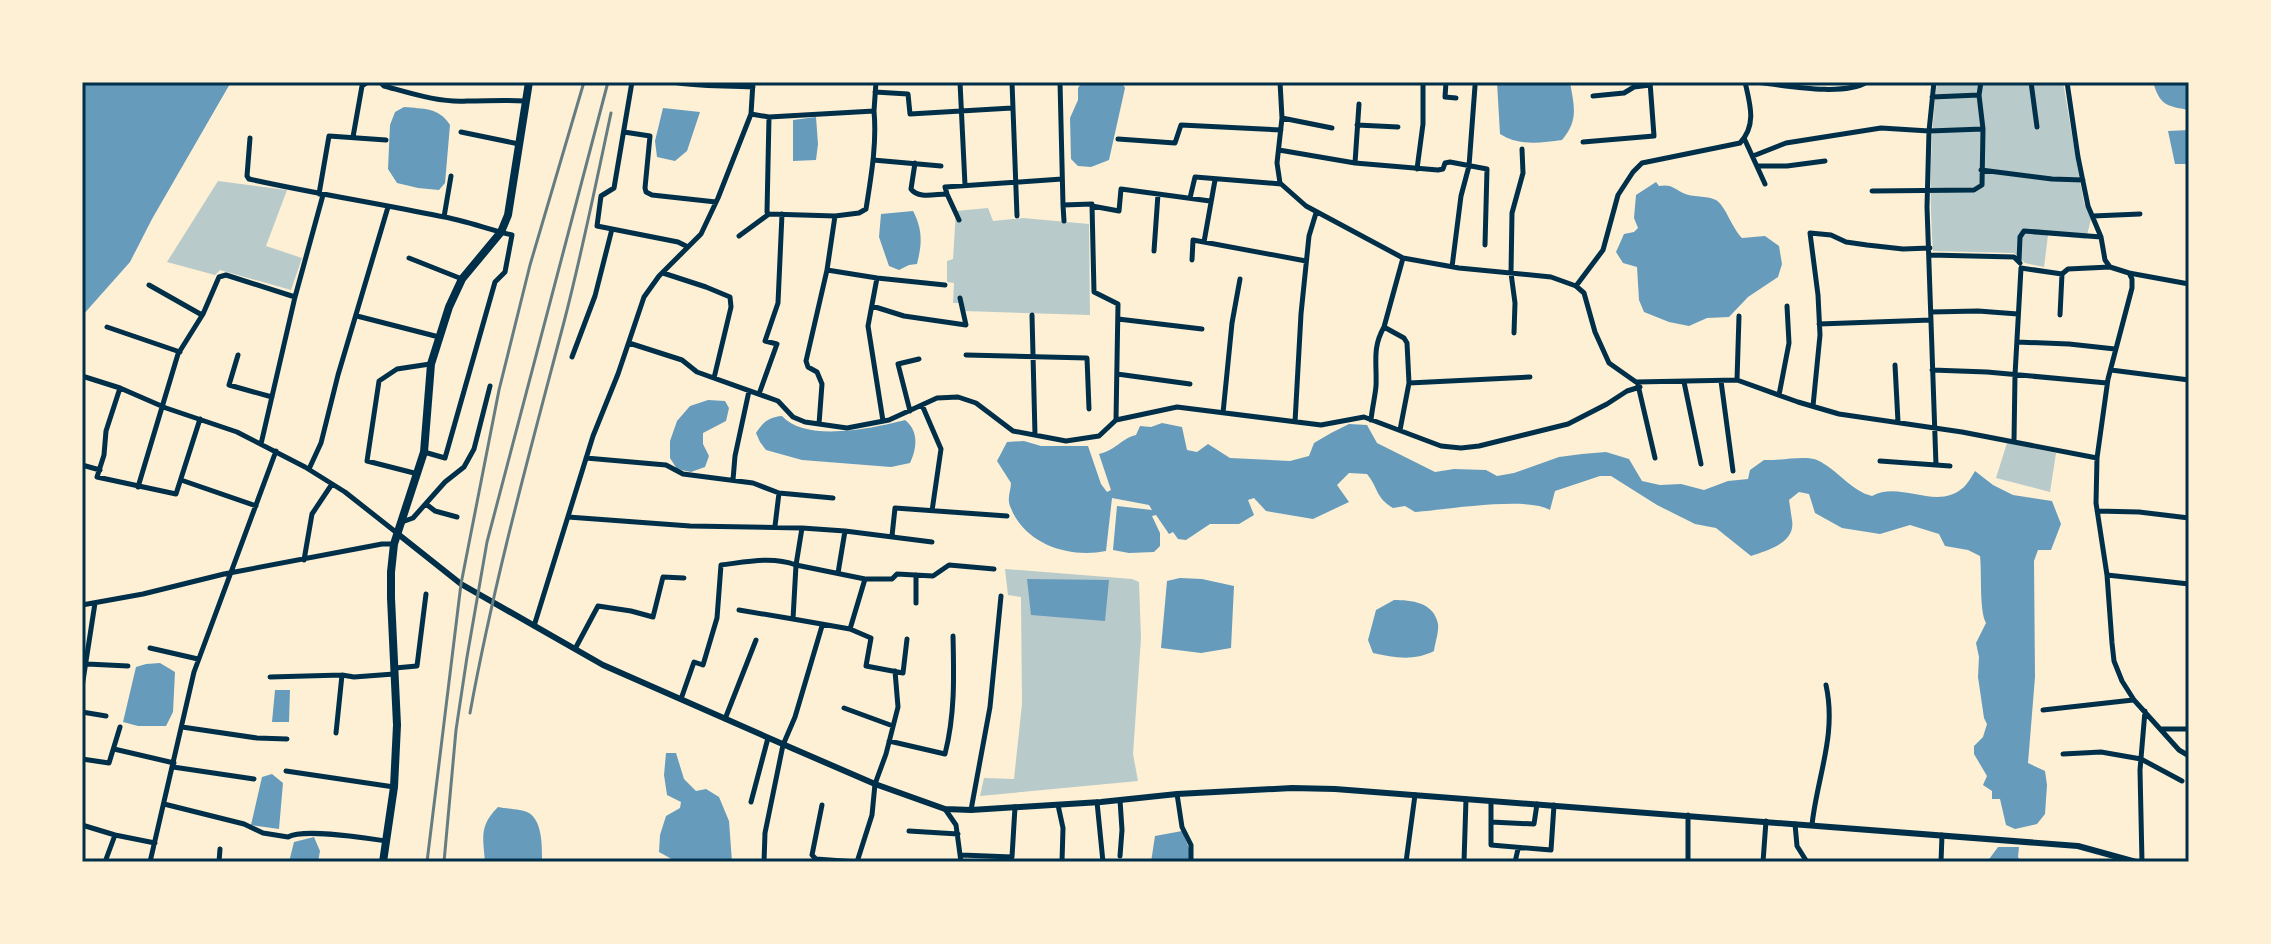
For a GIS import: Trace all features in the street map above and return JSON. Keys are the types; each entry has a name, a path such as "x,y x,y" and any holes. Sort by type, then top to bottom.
{"main road":[{"path":"383,862 394,787 397,725 391,585 394,544 424,452 431,364 449,307 462,279 501,232 508,215 529,82"}],"street":[{"path":"353,138 362,86 368,82"},
{"path":"378,82 418,95 466,102 482,99 525,101"},
{"path":"632,82 614,188 601,196 597,226 678,242 688,247"},
{"path":"534,626 586,458 644,297 701,234 751,114 753,85 688,85 673,82"},
{"path":"739,236 769,214 835,216 866,209 876,130 876,82"},
{"path":"960,82 965,185"},
{"path":"1012,82 1017,216"},
{"path":"1060,82 1064,221"},
{"path":"1280,82 1282,118 1277,163 1282,185"},
{"path":"1417,169 1423,124 1423,82"},
{"path":"1446,82 1445,97 1456,98"},
{"path":"1576,286 1603,250 1618,195 1642,163 1740,143 1748,135 1752,117 1745,82"},
{"path":"1755,82 1828,90 1861,86 1867,82"},
{"path":"1828,82 1828,90"},
{"path":"1934,82 1928,190 1936,465"},
{"path":"1872,191 1974,190 1982,185 1981,82"},
{"path":"2031,82 2037,127"},
{"path":"2067,82 2088,206 2110,267"},
{"path":"1583,142 1654,136 1650,84 1624,93 1593,96"},
{"path":"1452,267 1461,196 1469,166 1475,86"},
{"path":"875,92 908,94 910,114 1012,108"},
{"path":"1932,97 1979,95"},
{"path":"1355,163 1359,104"},
{"path":"751,114 769,117 874,111"},
{"path":"769,117 769,214"},
{"path":"1282,118 1332,128"},
{"path":"1118,139 1175,143 1181,125 1281,130"},
{"path":"1357,125 1398,127"},
{"path":"1753,156 1786,143 1881,128 1929,131 1983,129"},
{"path":"461,132 519,144"},
{"path":"623,132 650,136 646,192 716,202"},
{"path":"261,444 321,195 329,136 386,140"},
{"path":"250,138 247,178 444,217 512,235 505,272 495,282 445,458 424,452"},
{"path":"1744,138 1765,184"},
{"path":"1514,333 1512,213 1523,173 1522,149"},
{"path":"1279,150 1355,163 1417,169 1443,169 1445,163 1450,162 1487,169 1485,245"},
{"path":"873,160 941,166"},
{"path":"1757,166 1825,161"},
{"path":"915,163 913,193 947,194"},
{"path":"1981,170 2083,180"},
{"path":"444,217 451,176"},
{"path":"1190,198 1195,177 1282,185 1316,213 1403,258 1452,267 1551,277 1576,286 1584,293 1595,332 1609,363 1638,385 1655,458"},
{"path":"959,220 945,187 1062,179"},
{"path":"1204,242 1215,180"},
{"path":"1063,205 1092,204 1119,211 1121,189 1210,201"},
{"path":"1154,251 1158,194"},
{"path":"1092,206 1094,292 1118,304 1116,420"},
{"path":"309,469 321,443 388,207"},
{"path":"1295,422 1306,261 1310,228 1316,213"},
{"path":"759,394 777,344 765,341 778,303 782,214"},
{"path":"2093,216 2140,214"},
{"path":"819,424 822,384 817,372 808,367 806,361 827,270 835,216"},
{"path":"572,357 595,296 612,229"},
{"path":"2014,441 2020,237 2024,231 2101,237"},
{"path":"1813,406 1819,324 1810,233 1867,245 2014,257 2020,265 2062,274"},
{"path":"1192,260 1193,240 1306,261"},
{"path":"409,258 462,279"},
{"path":"1371,420 1376,387 1377,339 1384,327 1403,258"},
{"path":"2060,315 2062,274 2068,269 2110,267 2189,284"},
{"path":"827,270 945,285"},
{"path":"663,273 730,297 731,307 714,378"},
{"path":"2129,273 2132,288 2107,383 2097,458 2097,511 2107,575 2114,661 2134,700 2179,750 2189,756"},
{"path":"138,487 180,352 202,315 219,277 226,275 295,297"},
{"path":"877,278 868,326 883,421"},
{"path":"1223,413 1240,279"},
{"path":"149,285 202,315"},
{"path":"872,306 904,316 966,325 960,298"},
{"path":"1779,395 1789,343 1787,306"},
{"path":"1931,312 2018,314"},
{"path":"1032,315 1035,435"},
{"path":"357,316 439,337"},
{"path":"1737,380 1739,316"},
{"path":"1118,319 1202,329"},
{"path":"1819,324 1931,320"},
{"path":"107,327 180,352"},
{"path":"1384,327 1407,343 1409,383 1400,430"},
{"path":"2017,342 2115,349"},
{"path":"629,343 682,360 697,372 778,401 793,417 805,422 847,428 883,421 937,398 958,397 976,403 1013,431 1066,441 1099,436 1116,420 1177,407 1321,425 1364,417 1441,446 1461,448 1568,424 1638,385 1737,380 1839,414 1933,427 2097,458"},
{"path":"238,355 229,385 272,397"},
{"path":"966,355 1087,358 1089,409"},
{"path":"910,411 898,364 919,359"},
{"path":"418,474 367,461 379,381 397,369 431,364"},
{"path":"1895,365 1898,422"},
{"path":"1932,370 2107,383"},
{"path":"2111,370 2189,380"},
{"path":"1117,374 1190,384"},
{"path":"82,376 237,432 309,469 461,584 603,665 875,784 945,809 1058,805 1292,788 2078,846 2115,859 2139,862 2145,711"},
{"path":"1409,383 1530,377"},
{"path":"1721,381 1733,471"},
{"path":"1684,382 1701,464"},
{"path":"402,522 413,518 445,482 464,467 474,449 490,386"},
{"path":"120,388 106,431 104,455 97,477 176,494 200,419"},
{"path":"733,480 749,391"},
{"path":"922,405 941,449 932,511"},
{"path":"150,862 198,659 276,451"},
{"path":"586,458 666,465 683,474 753,483 779,493 833,498"},
{"path":"1880,461 1950,466"},
{"path":"82,465 100,470"},
{"path":"181,480 256,506"},
{"path":"304,560 312,514 332,484"},
{"path":"775,526 779,493"},
{"path":"426,504 435,511 457,517"},
{"path":"892,536 895,508 1007,516"},
{"path":"2097,511 2189,518"},
{"path":"568,517 690,526 775,526 932,542"},
{"path":"793,619 802,528"},
{"path":"838,573 845,531"},
{"path":"82,605 231,573 394,544"},
{"path":"681,699 694,662 703,665 717,618 721,565 769,559 865,579 892,579 897,574 933,576 949,565 994,569"},
{"path":"916,575 916,603"},
{"path":"2107,575 2189,584"},
{"path":"575,649 598,606 653,617 663,577 684,578"},
{"path":"850,629 865,579"},
{"path":"270,677 354,677 417,666 426,594"},
{"path":"971,810 990,707 1001,596"},
{"path":"82,687 95,603"},
{"path":"739,610 850,629 871,638 866,666 903,673 907,639"},
{"path":"764,862 765,833 783,745 805,686 822,626"},
{"path":"889,741 945,754 952,727 953,636"},
{"path":"725,719 756,640"},
{"path":"150,648 198,659"},
{"path":"87,664 128,666"},
{"path":"822,805 812,855 816,859 857,862 872,815 875,784 898,707 895,671"},
{"path":"336,733 342,675"},
{"path":"1812,825 1830,726 1826,685"},
{"path":"2043,710 2134,700"},
{"path":"844,708 893,726"},
{"path":"82,712 106,716"},
{"path":"82,759 109,763 120,727"},
{"path":"182,727 257,738 287,739"},
{"path":"2161,729 2189,729"},
{"path":"751,802 768,738"},
{"path":"114,749 174,765 254,779"},
{"path":"2063,754 2101,752 2141,759 2182,781"},
{"path":"286,771 394,787"},
{"path":"1177,794 1182,827 1191,845 1191,862"},
{"path":"1406,862 1415,795"},
{"path":"1464,862 1466,799"},
{"path":"1120,800 1120,856"},
{"path":"1097,802 1103,862"},
{"path":"1491,802 1491,845 1518,849 1551,850 1554,805"},
{"path":"164,804 244,824 263,833 288,837 295,833 335,835 386,841"},
{"path":"1491,822 1534,824 1537,804"},
{"path":"1058,805 1063,828 1062,862"},
{"path":"945,809 956,825 961,859 1012,857 1015,807"},
{"path":"1688,815 1688,862"},
{"path":"1763,862 1766,821"},
{"path":"1795,824 1797,846 1807,862"},
{"path":"82,825 155,843"},
{"path":"909,831 958,834"},
{"path":"105,862 115,835"},
{"path":"1941,862 1942,835"},
{"path":"219,862 220,849"},
{"path":"1515,862 1518,849"}],"shaded area":[{"path":"1937,82 2063,82 2084,203 2091,219 2086,239 2048,235 2044,267 2025,263 2014,253 1933,251 1931,166"},
{"path":"218,181 287,190 266,246 302,258 291,290 220,270 215,275 167,262"},
{"path":"988,208 993,221 1023,218 1089,224 1090,315 964,311 961,303 953,303 954,283 947,282 947,261 953,259 956,211"},
{"path":"2007,443 2056,453 2050,492 1996,478"},
{"path":"1005,569 1139,582 1141,638 1133,754 1138,781 980,796 984,778 1014,779 1022,704 1021,597 1008,595"}],"water":[{"path":"82,82 231,82 130,262 82,316"},
{"path":"1082,82 1122,82 1125,88 1109,160 1091,167 1078,166 1071,159 1070,118"},
{"path":"1497,82 1570,82 1573,119 1562,140 1522,142 1500,134"},
{"path":"2153,82 2189,82 2189,110 2165,103 2158,96"},
{"path":"404,107 436,112 450,125 445,183 439,190 397,183 388,169 390,125 395,112"},
{"path":"663,108 700,112 687,151 675,161 657,157 655,141"},
{"path":"816,117 816,160 793,161 793,120"},
{"path":"2189,130 2189,160 2187,164 2175,164 2168,131"},
{"path":"1656,182 1659,186 1669,186 1687,195 1716,200 1742,238 1765,236 1779,246 1782,264 1778,277 1748,297 1729,317 1707,318 1689,326 1644,312 1639,300 1637,267 1623,263 1616,252 1624,234 1638,228 1634,218 1636,195"},
{"path":"913,211 921,237 917,264 899,270 889,266 879,237 881,214"},
{"path":"708,400 725,401 729,408 726,421 703,433 703,444 709,456 705,467 691,472 677,469 670,458 670,441 677,421 690,406"},
{"path":"782,416 793,424 823,431 876,427 905,420 915,434 914,452 910,463 891,467 802,460 766,450 756,433 767,421"},
{"path":"1162,423 1182,427 1187,450 1197,452 1208,444 1230,458 1290,461 1309,456 1314,443 1349,424 1367,425 1377,443 1435,472 1486,470 1497,476 1559,457 1606,452 1629,459 1642,481 1660,485 1681,484 1704,490 1728,481 1748,479 1750,470 1764,460 1806,458 1824,464 1857,490 1872,496 1895,491 1942,497 1964,487 1975,471 2013,495 2052,501 2061,524 2051,550 2038,550 2034,561 2035,677 2028,763 2045,771 2045,814 2037,824 2015,829 2006,825 2000,799 1992,799 1992,791 1983,785 1987,776 1974,754 1974,746 1983,737 1987,724 1978,677 1976,643 1986,623 1980,556 1968,550 1945,546 1939,534 1910,525 1880,534 1842,528 1815,513 1809,494 1799,492 1789,500 1792,520 1790,534 1779,544 1751,556 1716,528 1695,524 1611,476 1600,476 1555,491 1550,510 1524,504 1505,504 1415,512 1405,506 1393,508 1387,504 1367,474 1349,473 1337,485 1349,502 1313,519 1266,511 1254,498 1248,500 1254,515 1239,524 1210,524 1186,540 1178,539 1173,532 1169,534 1156,515 1152,516 1160,533 1160,546 1154,552 1113,550 1117,506 1152,510 1149,505 1112,498 1106,551 1093,553 1053,547 1030,534 1020,524 1009,503 1011,483 997,461 1007,442 1088,446 1101,484 1107,492 1111,490 1099,454 1136,435 1140,426 1151,427"},
{"path":"1180,578 1234,586 1231,648 1201,653 1161,648 1167,581"},
{"path":"1027,579 1109,580 1105,621 1031,615"},
{"path":"1394,600 1414,602 1432,611 1438,624 1434,651 1404,658 1373,653 1368,640 1376,610"},
{"path":"160,663 175,672 173,712 166,726 138,726 123,722 136,667"},
{"path":"275,690 290,690 289,722 272,722"},
{"path":"666,753 676,753 684,779 696,791 706,789 719,797 729,821 732,862 677,862 659,852 666,816 680,808 681,802 667,795 664,775"},
{"path":"272,774 283,783 279,829 251,825 262,777"},
{"path":"498,807 522,811 534,817 541,836 542,862 485,862 485,826"},
{"path":"1182,831 1189,848 1189,862 1151,862 1155,836"},
{"path":"314,837 320,851 318,862 289,862 294,842"},
{"path":"1998,847 2019,847 2021,862 1987,862"}],"railway":[{"path":"427,862 461,584 499,390 530,265 584,82"},
{"path":"444,862 456,730 487,542 608,82"},
{"path":"470,713 501,565 571,296 611,113"}]}
